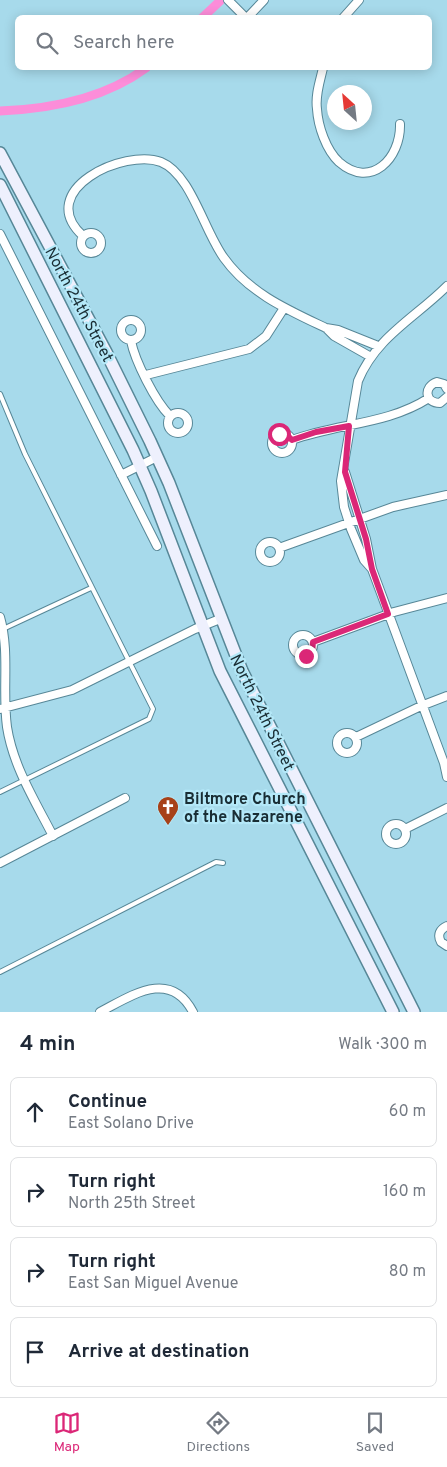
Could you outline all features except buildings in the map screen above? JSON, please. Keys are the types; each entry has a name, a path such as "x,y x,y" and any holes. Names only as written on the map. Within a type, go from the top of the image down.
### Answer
{"main road":[{"name":"North 24th Street","path":"0,153 106,352 157,457 242,671 414,1012"},
{"name":"North 24th Street","path":"0,185 140,466 220,671 393,1012"},
{"path":"290,812 308,803"}],"street":[{"path":"249,15 264,0"},
{"path":"346,15 359,0"},
{"path":"230,2 243,15"},
{"path":"323,70 317,93 318,116 328,146 340,163 357,171 368,173 382,167 392,155 400,138 400,124"},
{"path":"83,236 72,224 69,210 70,200 76,186 90,176 132,160 147,158 160,162 176,171 186,185 208,235 224,259 249,285 284,308 326,328 338,330 378,346"},
{"path":"0,234 157,546"},
{"path":"372,569 364,560 349,522 342,488 349,426 358,381 378,346 396,328 447,286"},
{"path":"146,375 249,349 266,336 284,308"},
{"path":"326,328 334,336 371,357"},
{"path":"131,340 133,351 162,408 170,416"},
{"path":"429,398 428,388 434,383 440,383 447,388"},
{"path":"429,398 437,403 443,402 447,397"},
{"path":"292,440 316,432 391,416 429,398"},
{"path":"121,475 157,457"},
{"path":"345,472 371,556 372,569 445,764 447,777"},
{"path":"279,548 408,503 447,495"},
{"path":"313,642 388,614 447,598"},
{"path":"0,616 3,708 12,749 24,781 53,836"},
{"path":"3,708 72,690 220,619"},
{"path":"356,737 447,696"},
{"path":"0,864 125,798"},
{"path":"405,829 447,808"},
{"path":"447,926 441,929 439,935 441,942 447,946"},
{"path":"100,1012 152,988 177,993 193,1012"}],"lane":[{"path":"0,394 25,454 154,710 149,719 0,792"},
{"path":"1,630 10,628 92,588"},
{"path":"0,972 216,862 222,863"}],"waterway":[{"path":"205,15 220,1"},
{"path":"0,111 58,105 95,95 113,88 143,70"}],"place":[{"name":"Biltmore Church of the Nazarene","path":"168,826"}],"route":[{"path":"279,434 285,433 292,440 316,432 349,426 345,472 371,556 372,569 388,614 313,642 312,652 306,656"}]}
